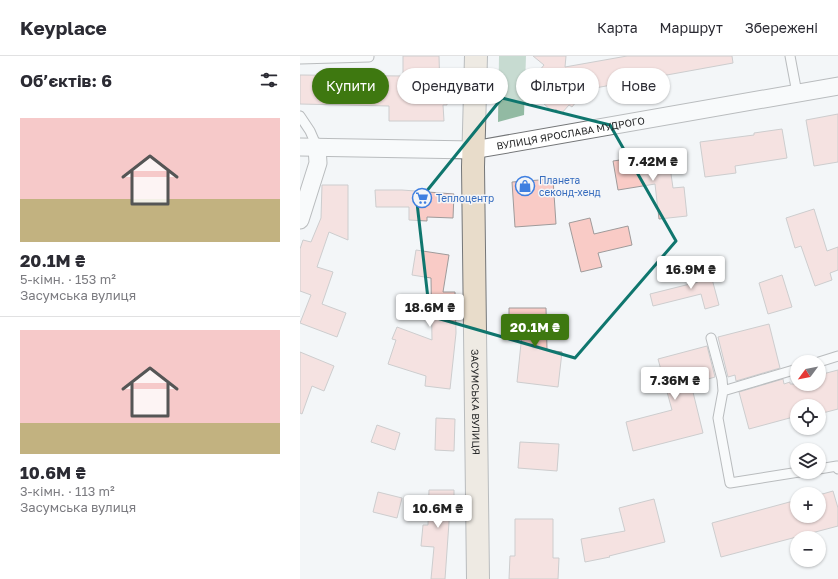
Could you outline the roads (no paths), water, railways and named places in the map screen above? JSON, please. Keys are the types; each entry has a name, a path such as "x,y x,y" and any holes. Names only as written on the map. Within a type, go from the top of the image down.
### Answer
{"street":[{"name":"ЗАСУМСЬКА ВУЛИЦЯ","path":"476,56 473,150 478,579"},
{"name":"ВУЛИЦЯ ЯРОСЛАВА МУДРОГО","path":"300,147 473,150 838,86"},
{"path":"300,220 318,164 317,147"}],"lane":[{"path":"300,59 369,56"},
{"path":"790,56 797,93"},
{"path":"300,116 310,131 317,147"},
{"path":"711,338 722,379 723,391 718,418 730,483 790,473"},
{"path":"826,360 838,356"},
{"path":"723,391 790,371"},
{"path":"826,468 837,466 838,469"}],"place":[{"name":"Планета секонд-хенд","path":"525,186"},
{"name":"Теплоцентр","path":"422,198"}]}
